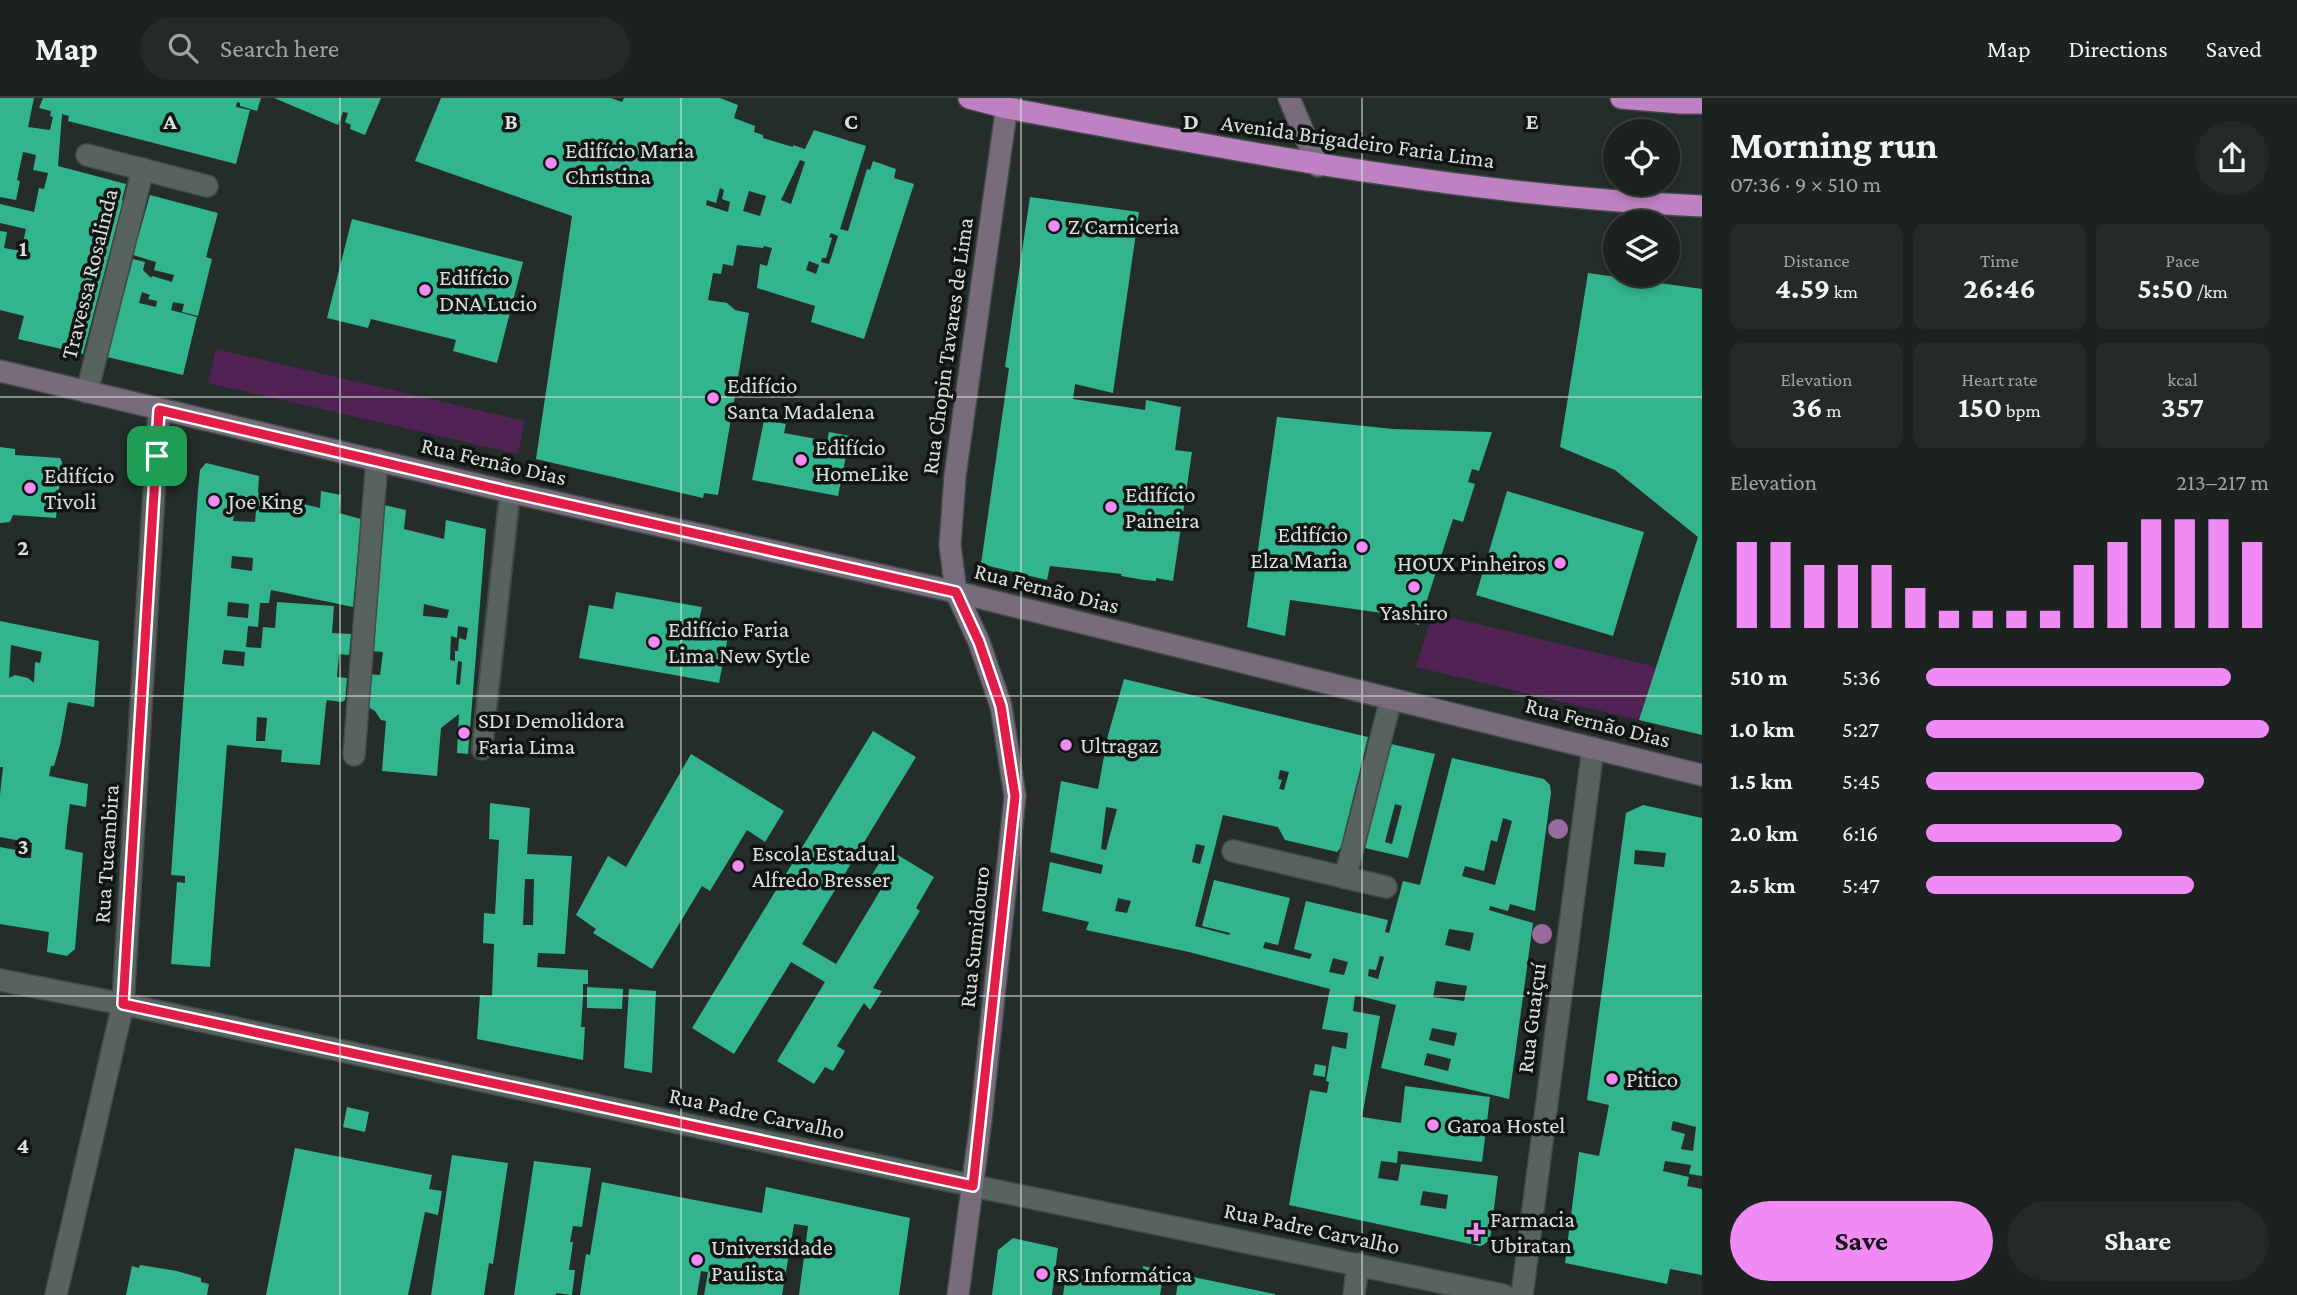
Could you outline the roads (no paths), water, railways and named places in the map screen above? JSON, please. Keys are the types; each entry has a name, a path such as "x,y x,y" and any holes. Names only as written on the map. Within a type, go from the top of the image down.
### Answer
{"highway":[{"name":"Avenida Brigadeiro Faria Lima","path":"969,98 1007,103 1318,166 1603,201 1702,206"},
{"path":"1621,98 1702,103"}],"street":[{"path":"1289,98 1318,166"},
{"name":"Rua Chopin Tavares de Lima","path":"956,592 950,545 955,476 1007,103"},
{"name":"Travessa Rosalinda","path":"87,155 207,186"},
{"name":"Travessa Rosalinda","path":"86,392 143,169"},
{"name":"Rua Fernão Dias","path":"0,371 510,492 956,592 1702,775"},
{"name":"Rua Tucambira","path":"56,1295 123,1004 159,410"},
{"path":"354,755 377,460"},
{"name":"Rua Sumidouro","path":"956,592 979,642 1001,706 1015,796 973,1186 958,1295"},
{"path":"1345,878 1391,699"},
{"name":"Rua Guaiçuí","path":"1522,1295 1593,748"},
{"path":"1233,851 1386,887"},
{"name":"Rua Padre Carvalho","path":"0,980 1503,1295"},
{"path":"1354,1295 1358,1265"}],"lane":[{"path":"482,749 510,492"}],"place":[{"name":"Edifício Maria Christina","path":"551,163"},
{"name":"Z Carniceria","path":"1054,226"},
{"name":"Edifício DNA Lucio","path":"425,290"},
{"name":"Edifício Santa Madalena","path":"713,398"},
{"name":"Edifício HomeLike","path":"801,460"},
{"name":"Edifício Tivoli","path":"30,488"},
{"name":"Joe King","path":"214,501"},
{"name":"Edifício Paineira","path":"1111,507"},
{"name":"Edifício Elza Maria","path":"1362,547"},
{"name":"HOUX Pinheiros","path":"1560,563"},
{"name":"Yashiro","path":"1414,587"},
{"name":"Edifício Faria Lima New Sytle","path":"654,642"},
{"name":"SDI Demolidora Faria Lima","path":"464,733"},
{"name":"Ultragaz","path":"1066,745"},
{"name":"Escola Estadual Alfredo Bresser","path":"738,866"},
{"name":"Pitico","path":"1612,1079"},
{"name":"Garoa Hostel","path":"1433,1125"},
{"name":"Farmacia Ubiratan","path":"1476,1232"},
{"name":"Universidade Paulista","path":"697,1260"},
{"name":"RS Informática","path":"1042,1274"}]}
